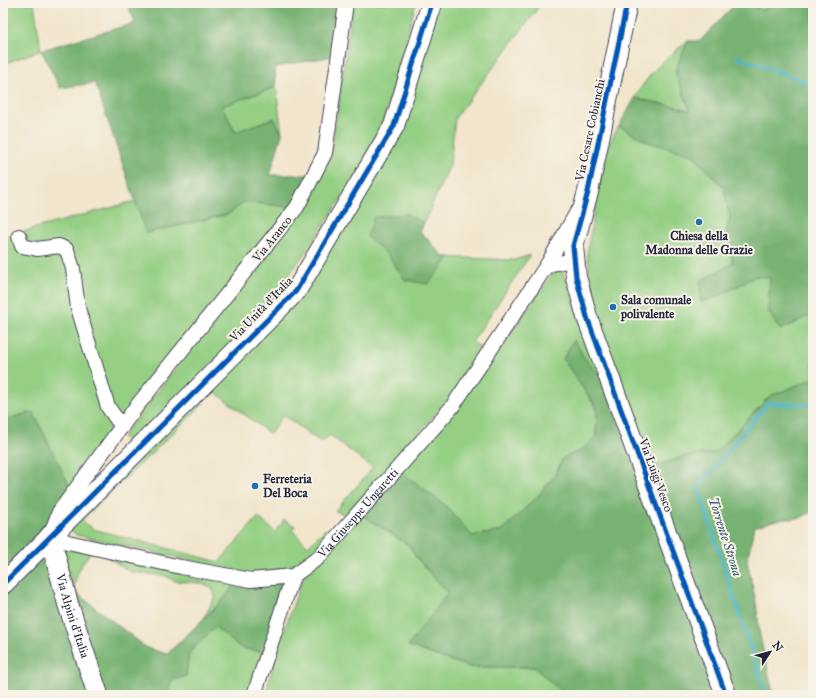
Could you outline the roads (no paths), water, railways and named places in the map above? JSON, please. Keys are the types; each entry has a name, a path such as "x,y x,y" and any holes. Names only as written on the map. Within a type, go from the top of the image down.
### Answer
{"street":[{"name":"Via Aranco","path":"50,536 59,512 118,432 297,207 325,153 346,3"},
{"name":"Via Unità d'Italia","path":"3,584 130,455 296,291 394,126 432,3"},
{"name":"Via Cesare Cobianchi","path":"574,260 573,246 588,192 627,3"},
{"name":"Via Cesare Cobianchi","path":"547,265 588,192"},
{"path":"19,236 22,246 37,249 58,246 67,250 74,269 78,308 108,407 118,432 130,455"},
{"path":"547,265 574,260"},
{"name":"Via Luigi Vesco","path":"574,260 576,277 587,317 726,695"},
{"name":"Via Giuseppe Ungaretti","path":"293,576 318,558 452,407 547,265"},
{"path":"50,536 68,542 181,567 251,580 293,576 254,695"},
{"name":"Via Alpini d'Italia","path":"50,536 68,604 98,695"}],"waterway":[{"path":"737,57 813,84"},
{"name":"Torrente Strona","path":"766,695 698,487 768,403 807,405 813,402"}],"place":[{"name":"Chiesa della Madonna delle Grazie","path":"699,222"},
{"name":"Sala comunale polivalente","path":"613,307"},
{"name":"Ferreteria Del Boca","path":"255,486"}]}
